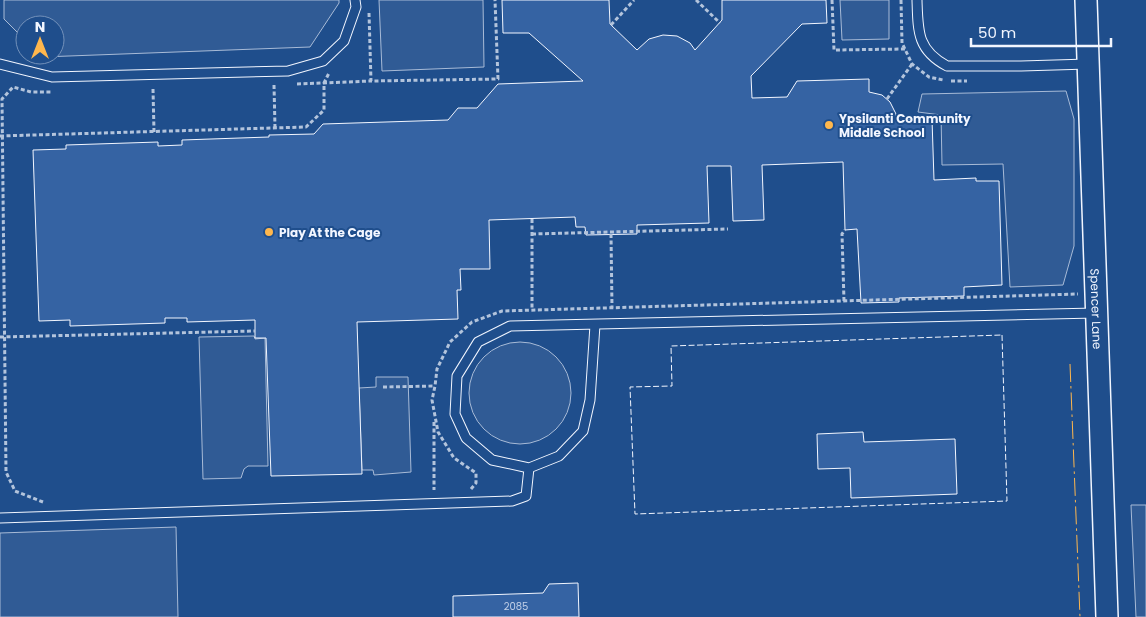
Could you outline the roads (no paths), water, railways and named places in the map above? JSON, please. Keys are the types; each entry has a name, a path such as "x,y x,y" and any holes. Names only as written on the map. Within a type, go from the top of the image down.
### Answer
{"street":[{"name":"Spencer Lane","path":"1086,0 1107,617"}],"lane":[{"path":"0,64 52,76 288,71 323,61 344,41 356,7 356,0"},
{"path":"917,0 919,37 925,49 947,66 1089,64"},
{"path":"595,325 590,400 583,431 560,456 529,468 492,460 466,438 456,414 457,376 478,342 510,326 595,325 1096,303"},
{"path":"0,518 512,500 526,496 529,468"}],"place":[{"name":"Ypsilanti Community Middle School","path":"829,125"},
{"name":"Play At the Cage","path":"269,232"}]}
